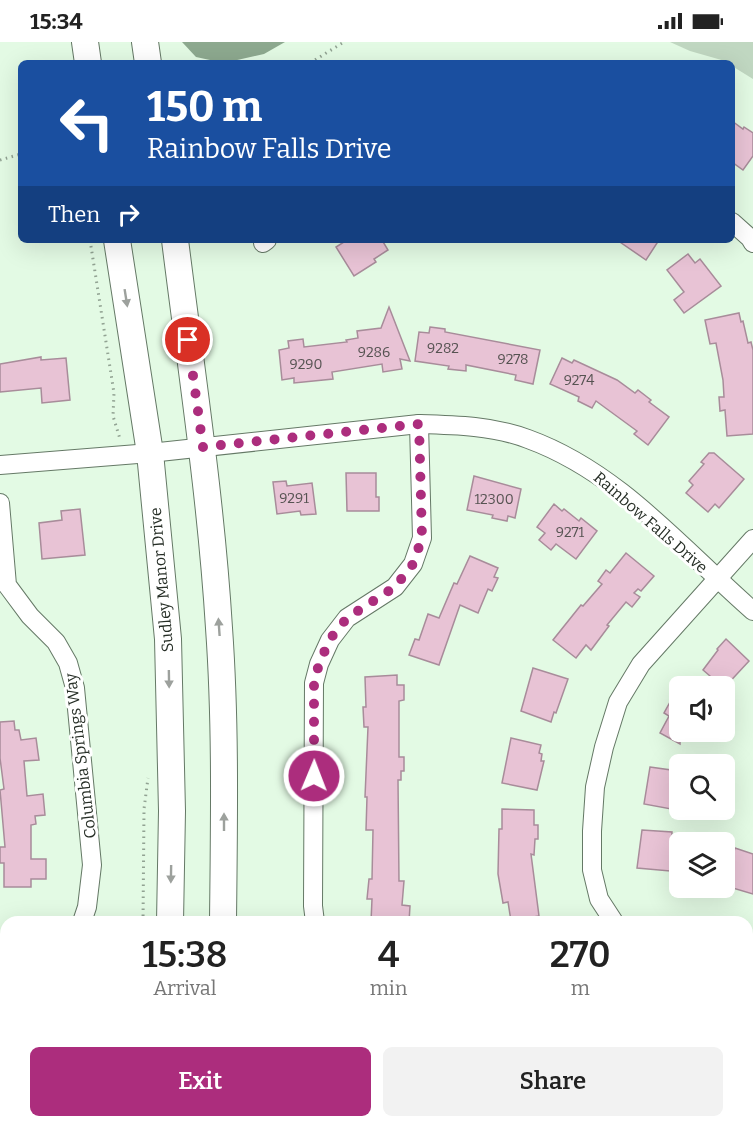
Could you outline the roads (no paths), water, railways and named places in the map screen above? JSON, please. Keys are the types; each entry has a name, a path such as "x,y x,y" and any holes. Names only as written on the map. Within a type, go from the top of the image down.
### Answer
{"main road":[{"path":"85,42 88,60"},
{"path":"145,42 148,60"},
{"name":"Sudley Manor Drive","path":"117,243 150,453 168,639 172,811 170,916"},
{"path":"175,243 203,447 219,626 225,729 223,916"}],"street":[{"path":"735,225 753,243"},
{"path":"314,916 314,683 330,639 347,618 395,587 413,564 422,538 419,424"},
{"name":"Rainbow Falls Drive","path":"0,465 150,453 419,424 454,424 491,429 526,438 564,454 601,476 753,611"},
{"name":"Columbia Springs Way","path":"0,503 7,585 30,616 56,642 68,663 75,688 92,865 84,916"},
{"path":"610,916 599,899 592,870 591,831 595,786 618,702 641,664 753,539"}]}
